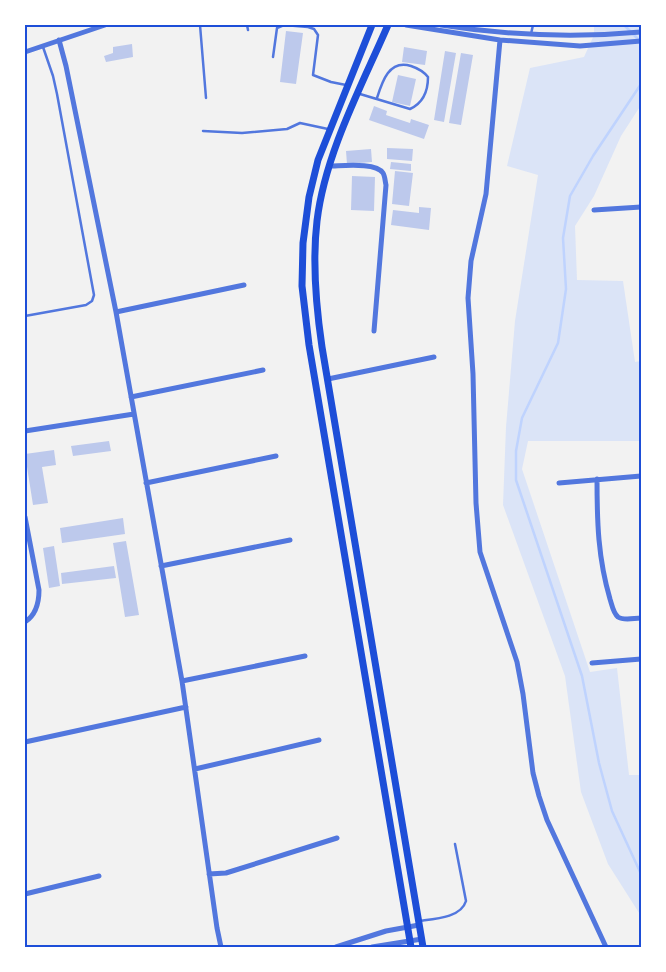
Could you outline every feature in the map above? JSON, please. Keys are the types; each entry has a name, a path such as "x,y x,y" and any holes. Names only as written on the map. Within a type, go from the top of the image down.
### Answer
{"main road":[{"path":"372,25 318,160 309,197 303,243 302,272 304,310 326,446 411,944"},
{"path":"388,25 329,166 320,203 315,248 318,321 422,943"},
{"path":"326,446 339,444"}],"street":[{"path":"25,52 105,25"},
{"path":"406,25 500,40 580,46 641,41"},
{"path":"441,25 531,34 603,36 641,32"},
{"path":"59,40 68,75 116,312 182,681 217,928 222,947"},
{"path":"500,40 486,194 470,261 468,298 474,374 478,542 484,568 517,662 533,773 539,796 547,820 606,947"},
{"path":"329,166 373,166 383,172 385,177 386,185 374,331"},
{"path":"594,210 641,207"},
{"path":"116,312 244,285"},
{"path":"328,379 434,357"},
{"path":"131,397 263,370"},
{"path":"25,431 134,414"},
{"path":"146,483 276,456"},
{"path":"559,483 641,476"},
{"path":"597,480 597,528 602,572 614,611 616,615 624,619 641,618"},
{"path":"25,517 39,590 39,601 36,610 25,622"},
{"path":"161,566 290,540"},
{"path":"182,681 304,656"},
{"path":"592,663 641,659"},
{"path":"25,742 186,707"},
{"path":"195,769 319,740"},
{"path":"209,874 226,873 337,838"},
{"path":"25,894 100,876"},
{"path":"336,947 366,936 419,923"},
{"path":"372,947 422,943"}],"lane":[{"path":"200,25 206,98"},
{"path":"247,25 248,30"},
{"path":"273,57 278,28 284,25 308,27 318,35 313,75 348,85"},
{"path":"531,34 533,25"},
{"path":"25,316 86,305 92,301 94,295 57,94 43,46"},
{"path":"358,93 410,109 418,105 422,100 428,77 423,72 410,66 395,66 385,76 377,98"},
{"path":"203,131 242,133 287,129 300,123 330,129"},
{"path":"419,923 459,912 464,907 466,901 455,844"}],"shaded area":[{"path":"594,25 641,25 641,105 621,136 594,196 575,226 577,280 623,281 635,362 641,361 641,441 528,441 522,469 590,672 617,668 629,775 641,775 641,916 608,864 581,792 565,676 503,505 506,427 515,321 538,175 507,166 530,68 584,57 594,35"}],"building":[{"path":"286,31 303,33 296,84 280,82"},
{"path":"132,44 133,57 106,62 104,56 113,53 113,47"},
{"path":"404,47 427,51 425,65 402,62"},
{"path":"445,51 456,53 444,122 434,120"},
{"path":"461,53 473,55 461,125 449,123"},
{"path":"398,75 416,79 410,106 392,102"},
{"path":"374,106 387,111 386,115 410,123 411,119 429,125 424,139 369,120"},
{"path":"387,148 413,149 412,161 387,159"},
{"path":"371,149 372,162 347,164 346,151"},
{"path":"391,162 411,164 411,171 390,169"},
{"path":"395,171 413,173 409,206 392,204"},
{"path":"352,176 375,177 374,211 351,210"},
{"path":"419,207 431,208 429,230 391,225 393,210 419,213"},
{"path":"109,441 111,451 73,456 71,446"},
{"path":"54,450 56,465 42,467 48,503 33,505 25,454"},
{"path":"123,518 125,534 62,543 60,528"},
{"path":"126,541 139,615 125,617 113,543"},
{"path":"54,546 60,586 49,588 43,548"},
{"path":"114,566 116,578 62,584 61,573"}],"waterway":[{"path":"624,25 639,40"},
{"path":"641,84 593,156 570,196 563,238 566,289 558,343 522,418 516,451 516,480 582,676 599,763 612,811 641,874"}]}
